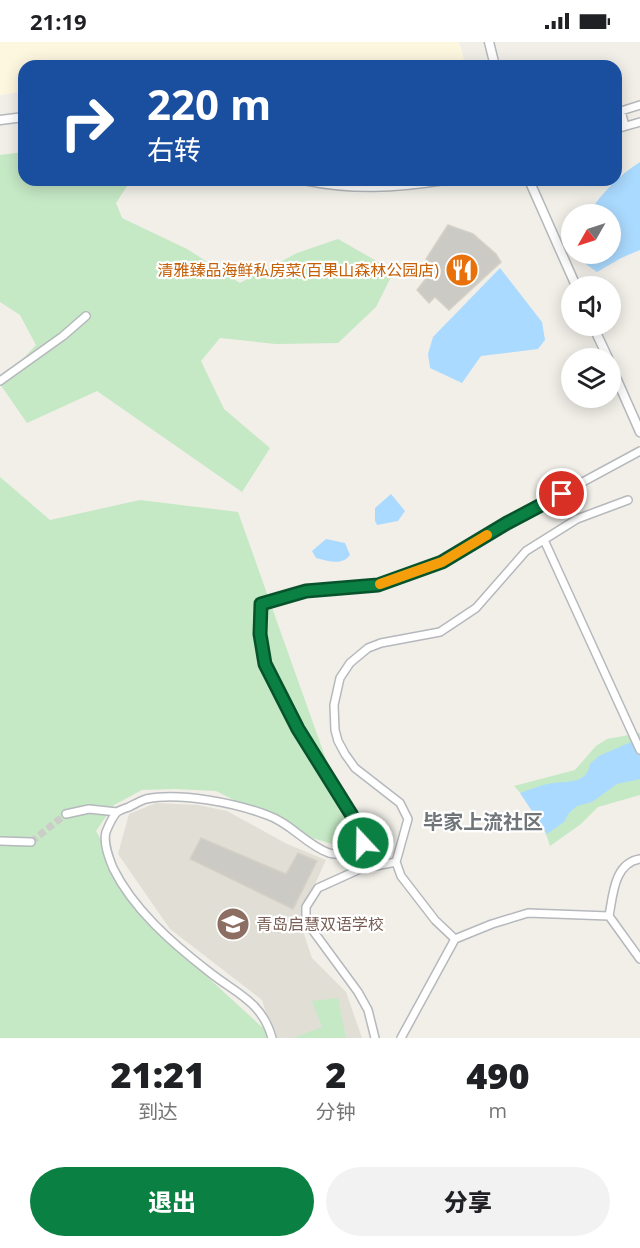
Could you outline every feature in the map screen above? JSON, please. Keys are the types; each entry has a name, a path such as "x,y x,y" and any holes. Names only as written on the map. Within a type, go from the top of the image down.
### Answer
{"street":[{"path":"489,42 494,60"},
{"path":"622,111 640,105"},
{"path":"622,115 625,126"},
{"path":"0,120 18,118"},
{"path":"622,127 640,122"},
{"path":"342,186 355,188 405,186"},
{"path":"532,186 572,276"},
{"path":"0,381 63,336 86,316"},
{"path":"621,389 640,432"},
{"path":"66,814 89,810 117,812 144,800 162,797 221,803 268,815 289,825 316,847 331,853 350,853 360,848 364,836 361,830 298,729 265,664 260,634 261,604 306,591 378,585 442,562 507,523 640,451"},
{"path":"454,939 435,920 401,876 396,862 408,819 400,803 355,768 341,747 335,730 334,705 340,678 350,663 368,648 381,643 440,632 476,608 526,552 577,519 628,500"},
{"path":"544,540 640,750"},
{"path":"117,812 105,840 111,862 123,887 153,922 200,965 248,998 267,1021 272,1038"},
{"path":"0,841 31,842"},
{"path":"640,859 629,863 615,880 609,916 640,960"},
{"path":"375,1038 368,1010 358,992 311,928 306,918 306,907 318,888 360,869 396,862"},
{"path":"401,1038 454,939 528,913 609,916"}],"shaded area":[{"path":"0,42 459,42 464,60 18,60 18,93 0,95"},
{"name":"青岛启慧双语学校","path":"156,803 198,805 227,811 287,844 326,860 299,919 312,958 346,992 362,1038 274,1038 262,1000 170,929 118,854 129,814"}],"green space":[{"path":"18,153 18,186 127,186 116,203 122,218 187,249 240,283 297,253 338,239 394,271 376,307 338,343 276,344 220,338 201,361 224,409 270,448 242,492 97,391 27,423 0,384 36,345 20,315 0,302 0,155"},
{"path":"0,477 50,520 140,500 238,512 354,838 335,845 303,835 216,791 174,789 142,790 114,805 96,831 143,918 274,1038 0,1038"},
{"path":"640,733 640,795 598,807 581,824 550,846 536,814 514,786 575,770 596,746 607,739"},
{"path":"338,998 346,1038 293,1038 322,1027 312,1001"}],"water":[{"path":"640,162 640,250 621,258 621,204 595,204 610,186 622,186 622,176"},
{"path":"586,264 611,264 597,272"},
{"path":"500,268 542,322 545,340 538,349 481,356 462,383 430,368 428,354 433,337"},
{"path":"391,494 405,511 398,521 377,525 375,508"},
{"path":"326,539 345,543 350,555 339,562 316,558 312,551"},
{"path":"640,738 640,779 617,784 592,802 577,806 564,822 547,834 520,793 544,785 580,779 588,771 590,764 599,756"}],"building":[{"name":"清雅臻品海鲜私房菜(百果山森林公园店)","path":"448,225 473,234 496,254 501,262 449,310 435,297 429,303 417,290 435,267 426,259"},
{"path":"201,838 286,874 298,853 317,861 293,909 190,859"}],"tunnel":[{"path":"31,842 66,814"}],"slow traffic":[{"path":"380,584 442,562 487,535"}],"place":[{"name":"清雅臻品海鲜私房菜(百果山森林公园店)","path":"462,270"},
{"name":"青岛启慧双语学校","path":"233,924"}],"district":[{"name":"毕家上流社区","path":"483,822"}],"route":[{"path":"363,843 364,836 361,830 288,712 265,664 260,634 261,604 306,591 378,585 442,562 507,523 562,494"}]}
